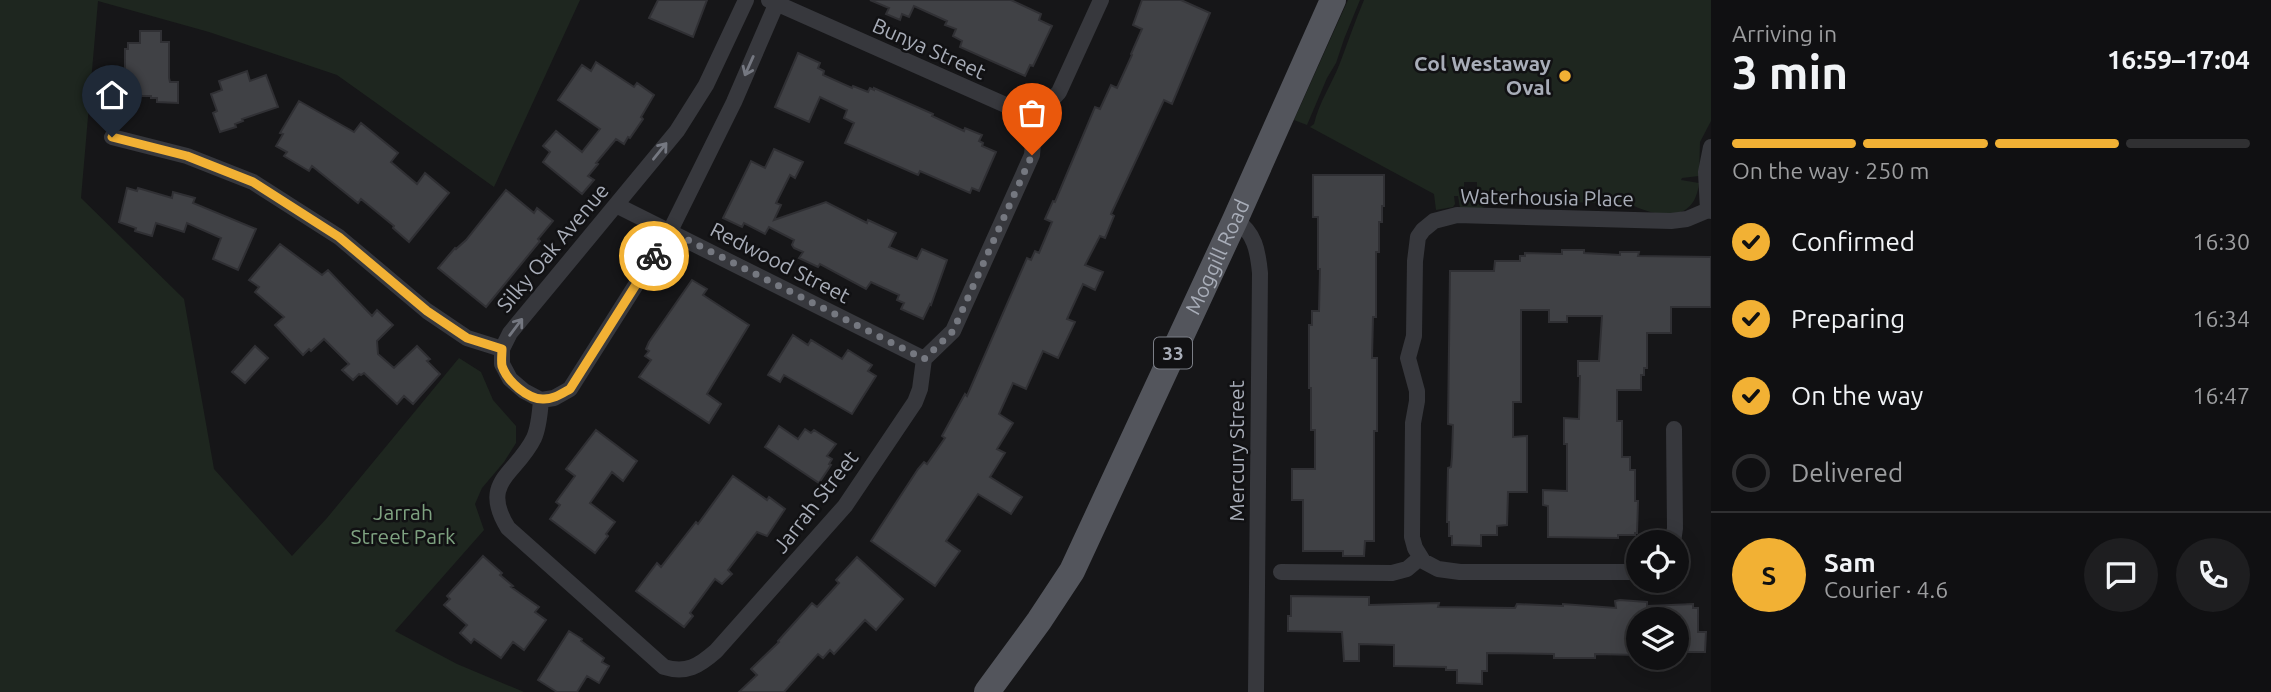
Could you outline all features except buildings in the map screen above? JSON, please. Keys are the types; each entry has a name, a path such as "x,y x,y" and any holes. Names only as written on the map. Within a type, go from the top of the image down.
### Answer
{"main road":[{"name":"Moggill Road","path":"987,692 1072,571 1235,220 1333,0"}],"street":[{"name":"Silky Oak Avenue","path":"502,349 510,333 677,131 694,105 746,0"},
{"path":"924,359 953,331 1032,155 1035,118 1059,92 1101,0"},
{"path":"112,137 187,156 253,182 339,237 437,318 467,338 502,349 502,364 510,379 524,391 541,400 554,398 570,389 670,231 734,102 774,1"},
{"name":"Bunya Street","path":"774,1 1035,118"},
{"path":"1709,211 1706,172 1711,147"},
{"name":"Redwood Street","path":"616,205 924,359"},
{"name":"Waterhousia Place","path":"1420,558 1412,537 1410,509 1417,391 1408,358 1413,336 1416,248 1423,229 1434,221 1457,215 1671,221 1687,219 1709,211"},
{"name":"Mercury Street","path":"1235,220 1242,224 1253,238 1261,273 1256,692"},
{"name":"Jarrah Street","path":"541,400 536,435 498,488 496,501 500,515 508,528 641,648 664,667 677,671 702,664 716,651 845,506 915,402 920,389 924,359"},
{"path":"1674,429 1675,530"},
{"path":"1280,572 1392,573 1407,569 1420,558 1438,569 1460,572 1626,573"}],"green space":[{"name":"Jarrah Street Park","path":"0,0 580,0 494,187 337,75 209,32 98,1 81,198 184,299 214,469 292,556 327,518 459,358 481,372 493,400 516,426 516,443 482,488 475,504 484,530 395,631 457,664 524,692 0,692"},
{"path":"1348,0 1360,0 1336,63 1307,125 1294,120"},
{"path":"1364,0 1711,0 1711,121 1700,142 1699,176 1681,180 1699,183 1691,205 1674,214 1653,213 1621,203 1495,201 1482,208 1460,208 1458,196 1454,196 1453,207 1436,210 1434,194 1310,127 1314,124 1337,71","holes":["1464,182 1477,182 1477,196 1464,196"]}],"way so far":[{"path":"654,256 670,231 924,359 953,331 1032,155"}],"place":[{"name":"Col Westaway Oval","path":"1565,76"}],"route":[{"path":"112,137 187,156 253,182 339,237 427,311 467,338 502,349 502,364 510,379 541,400 554,398 570,389 654,256"}]}
